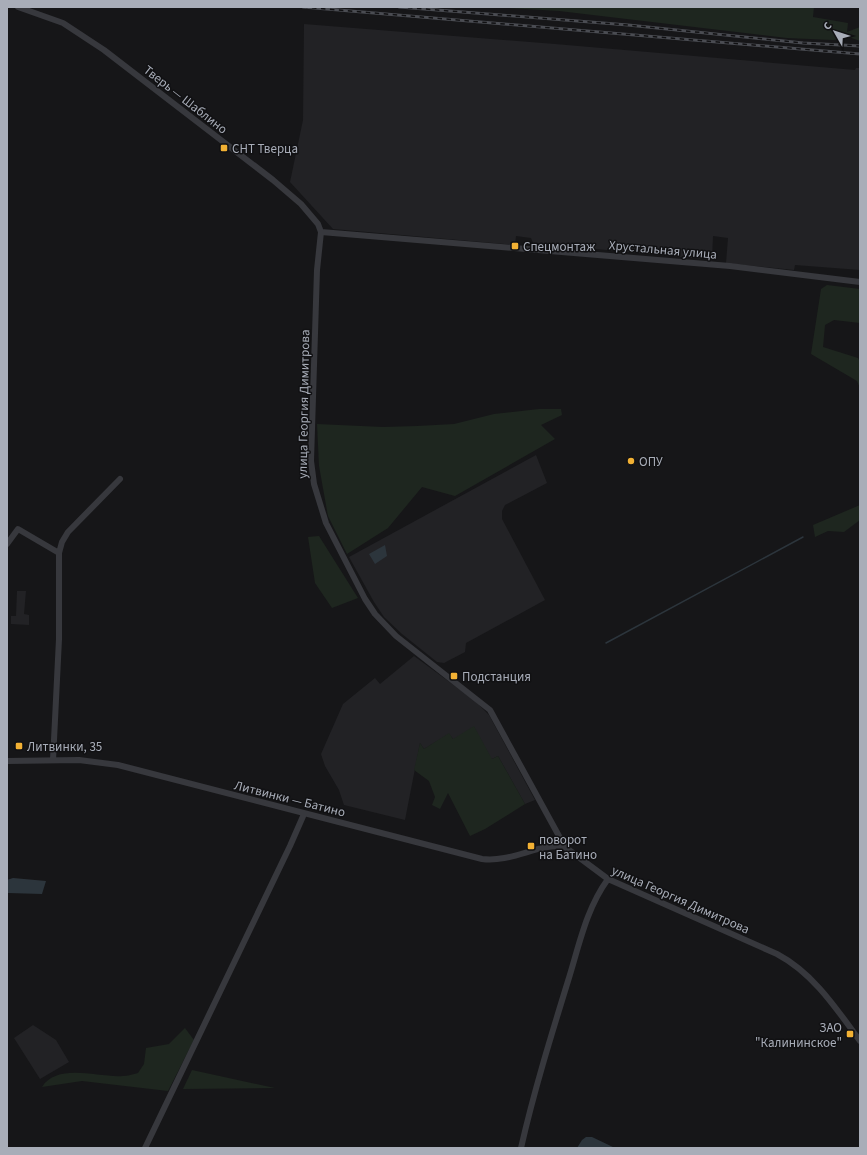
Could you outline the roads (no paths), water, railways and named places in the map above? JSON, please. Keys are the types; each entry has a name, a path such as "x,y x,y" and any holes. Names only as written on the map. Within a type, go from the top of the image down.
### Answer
{"street":[{"name":"Тверь — Шаблино","path":"18,7 63,23 104,50 297,199 314,218 319,225 321,232"},
{"name":"Хрустальная улица","path":"321,232 730,266 860,282"},
{"name":"улица Георгия Димитрова","path":"321,232 317,286 312,461 314,484 321,512 365,599 378,617 396,636 480,701 493,714 565,848 608,879 787,960 815,982 860,1041"},
{"path":"53,760 59,639 59,553 62,542 68,532 120,479"},
{"path":"7,544 18,529 59,553"},
{"name":"Литвинки — Батино","path":"7,761 86,760 118,765 304,814 368,828 482,859 504,859 547,847 565,848"},
{"path":"145,1148 287,853 304,814"},
{"path":"521,1148 534,1092 582,935 593,904 608,879"}],"waterway":[{"path":"606,643 803,537"}],"railway":[{"path":"303,7 860,54"},
{"path":"399,7 628,25 803,43 860,46"}],"place":[{"name":"СНТ Тверца","path":"224,148"},
{"name":"Спецмонтаж","path":"515,246"},
{"name":"ОПУ","path":"631,461"},
{"name":"Подстанция","path":"454,676"},
{"name":"Литвинки, 35","path":"19,746"},
{"name":"поворот на Батино","path":"531,846"},
{"name":"ЗАО \"Калининское\"","path":"850,1034"}]}
